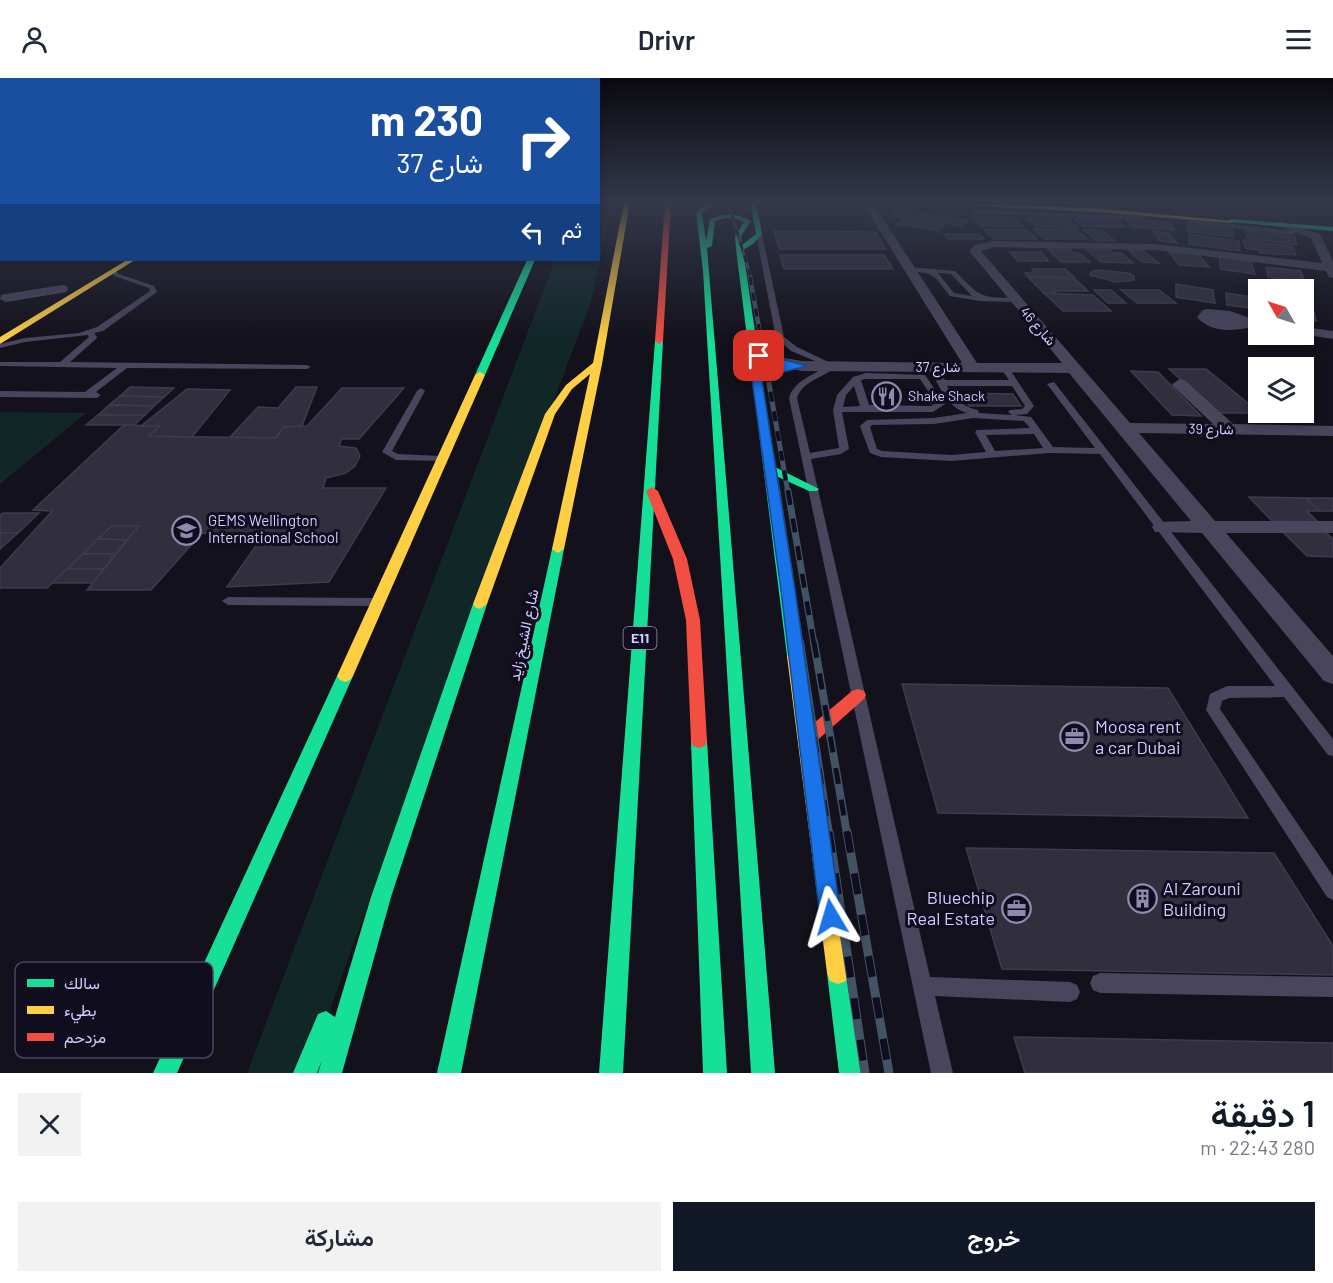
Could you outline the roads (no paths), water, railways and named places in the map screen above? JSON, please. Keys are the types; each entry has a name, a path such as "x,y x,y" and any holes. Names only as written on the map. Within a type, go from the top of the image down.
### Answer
{"main road":[{"name":"شارع الشيخ زايد","path":"449,1073 597,364 618,248"},
{"name":"E11","path":"611,1073 665,248"},
{"path":"704,248 763,1073"},
{"path":"707,271 710,248"},
{"path":"739,249 851,1073"},
{"path":"0,326 62,289 112,265 127,261"},
{"path":"213,967 531,261"},
{"path":"0,341 112,265"},
{"path":"749,322 774,313"},
{"path":"330,1073 381,897 476,615 550,414 569,387 597,364"},
{"path":"768,468 813,489"},
{"path":"650,487 680,559 693,620 715,1073"},
{"path":"807,739 858,695"},
{"path":"339,990 381,897"},
{"path":"305,1073 330,1011"},
{"path":"165,1073 172,1058"}],"street":[{"path":"896,248 972,367"},
{"name":"شارع 46","path":"979,248 976,253 979,258 1333,674"},
{"name":"شارع 46","path":"1169,248 1330,262"},
{"path":"1323,248 1330,262"},
{"path":"26,310 23,302 6,298 62,289"},
{"path":"1225,319 1248,323"},
{"path":"1314,332 1333,335"},
{"name":"شارع 37","path":"753,352 775,361 802,366"},
{"name":"شارع 37","path":"757,379 777,370 802,366 1073,368"},
{"path":"1180,384 1229,429"},
{"name":"شارع 39","path":"1125,428 1333,431"},
{"path":"1162,527 1333,527"}],"lane":[{"path":"762,248 780,338 785,344 833,366"},
{"path":"0,346 25,340 90,333 107,326 154,292 152,287 116,274 112,265"},
{"path":"909,269 956,273 974,295 983,299"},
{"path":"928,270 937,275 952,295 1016,300"},
{"path":"62,365 93,338 90,333"},
{"path":"0,364 307,367"},
{"path":"0,394 92,395 125,365"},
{"path":"833,366 800,386 794,395 805,454 942,1073"},
{"path":"933,367 955,405 963,410 1024,412 1030,406 1004,367"},
{"path":"805,454 831,453 841,451 845,446 837,410 840,394 856,379 866,376 922,377 941,404 933,409 837,410"},
{"path":"856,379 865,408"},
{"path":"943,382 1016,383"},
{"path":"1051,384 1333,750"},
{"path":"421,391 387,452 396,457 441,459"},
{"path":"1050,450 1028,420 1024,418 973,415 934,421 870,422 865,426 873,451 876,453 951,458 1050,450 1103,451"},
{"path":"991,453 980,432 1036,431"},
{"path":"231,597 381,598"},
{"path":"1287,691 1227,692 1215,698 1213,710 1333,891"},
{"path":"1100,983 1333,987"},
{"path":"923,986 1070,992"}],"railway":[{"path":"742,248 751,278"},
{"path":"750,277 767,373"},
{"path":"767,372 788,493"},
{"path":"772,455 778,493"},
{"path":"777,491 800,644"},
{"path":"788,491 814,644"},
{"path":"800,642 829,834"},
{"path":"814,642 847,834"},
{"path":"829,832 865,1073"},
{"path":"847,832 889,1073"}],"place":[{"name":"Shake Shack","path":"887,396"},
{"name":"GEMS Wellington International School","path":"187,530"},
{"name":"Moosa rent a car Dubai","path":"1074,737"},
{"name":"Al Zarouni Building","path":"1142,899"},
{"name":"Bluechip Real Estate","path":"1016,908"}]}
